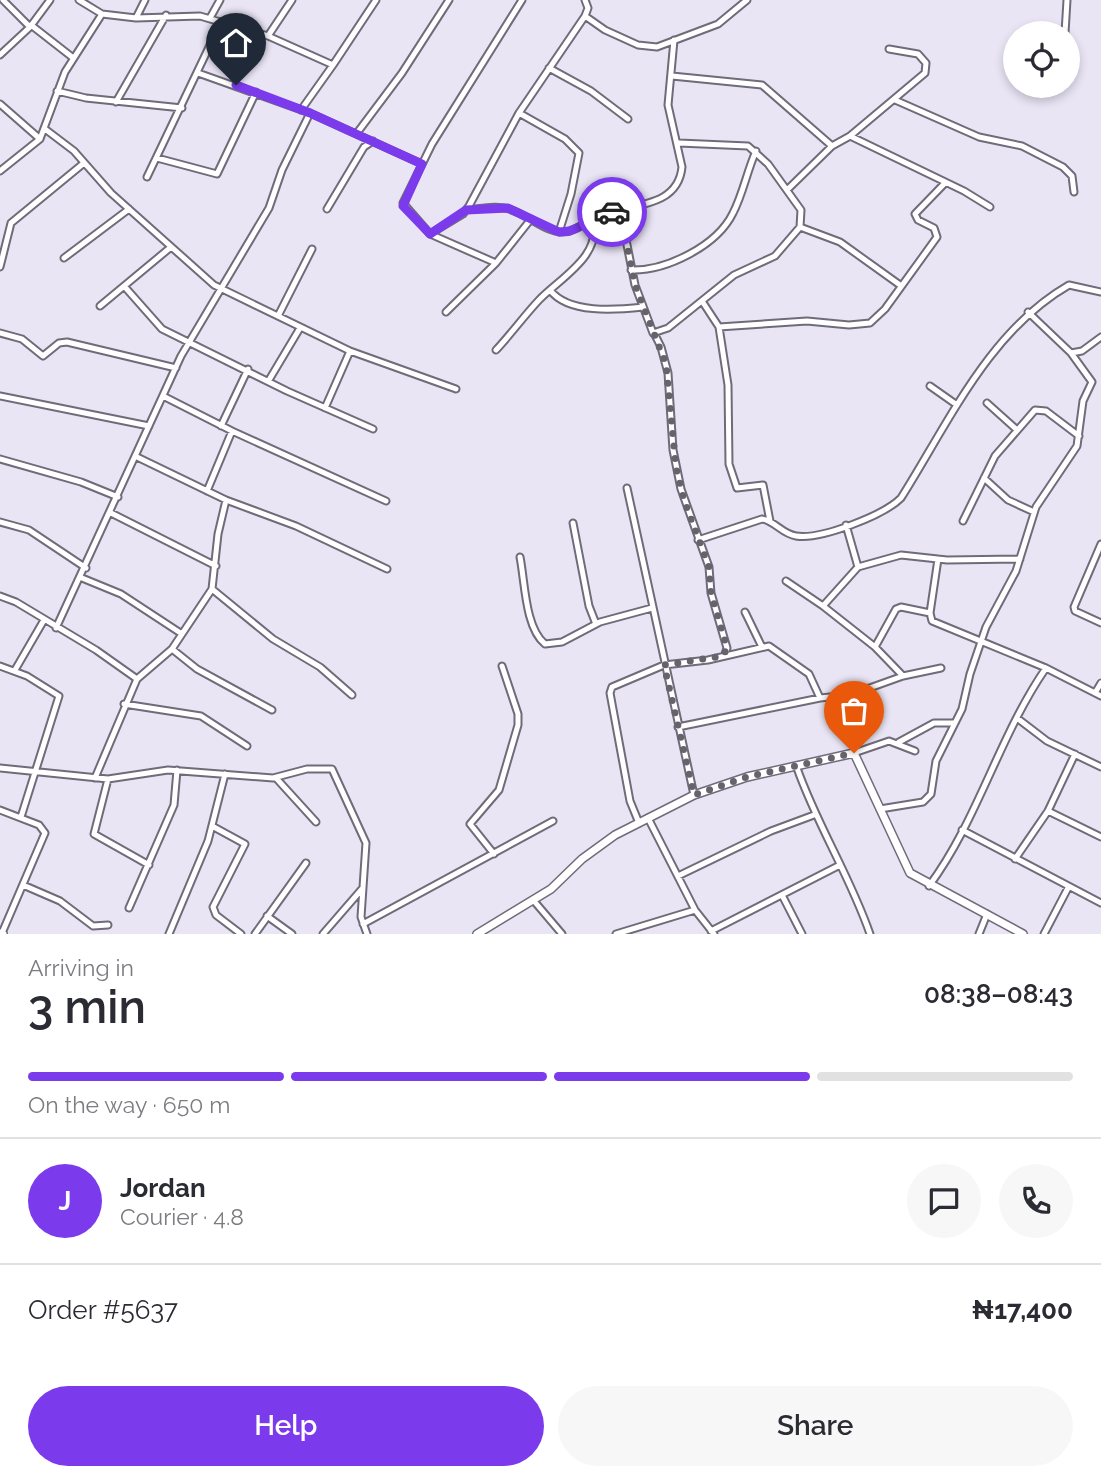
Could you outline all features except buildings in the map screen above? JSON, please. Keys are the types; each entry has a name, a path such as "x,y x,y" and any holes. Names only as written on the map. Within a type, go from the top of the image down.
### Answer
{"street":[{"path":"3,0 31,26 72,57"},
{"path":"0,55 31,26 50,0"},
{"path":"79,0 102,14 136,18 166,15 210,18 268,36 333,65"},
{"path":"136,18 145,0"},
{"path":"210,18 220,0"},
{"path":"268,36 292,0"},
{"path":"301,110 376,0"},
{"path":"357,133 402,73 449,0"},
{"path":"496,263 430,234 403,206 422,164 522,0"},
{"path":"430,234 466,210 519,113 586,16 588,8 585,0"},
{"path":"586,16 605,30 644,47 657,47 718,24 747,0"},
{"path":"1066,21 1067,0"},
{"path":"0,171 40,139 72,57 102,14"},
{"path":"116,102 166,15"},
{"path":"147,177 221,22"},
{"path":"466,210 502,207 559,232 570,231 592,219 654,202 673,190 681,177 679,143 668,104 674,40"},
{"path":"787,190 832,146 850,136 895,100 927,69 924,59 918,54 889,49"},
{"path":"549,68 591,91 628,119"},
{"path":"198,73 310,113 422,164"},
{"path":"672,76 762,86 832,146"},
{"path":"57,91 86,99 182,108"},
{"path":"157,158 217,174 256,92"},
{"path":"895,100 979,137 1022,146 1063,167 1072,176 1073,192"},
{"path":"0,104 40,139"},
{"path":"57,628 189,341 223,289 269,208 282,170 310,113"},
{"path":"519,113 565,139 579,153 571,194 559,232"},
{"path":"45,129 57,136 129,209 204,278 299,328 350,351 456,389"},
{"path":"850,136 990,207"},
{"path":"327,209 364,146 364,137"},
{"path":"364,146 373,141"},
{"path":"653,333 667,328 734,275 775,256 800,226 801,210 756,151 742,144 679,143"},
{"path":"631,270 671,262 717,234 733,214 756,151"},
{"path":"0,267 9,229 16,218 84,163"},
{"path":"719,327 807,321 864,325 885,309 937,234 934,228 916,218 915,214 945,183"},
{"path":"64,258 129,209"},
{"path":"620,210 631,270 653,333 661,347 668,373 678,479 709,567 711,593 727,648 725,654"},
{"path":"446,312 496,263 531,219"},
{"path":"496,349 587,253 595,235 592,219"},
{"path":"800,226 840,242 900,285"},
{"path":"100,306 171,247"},
{"path":"278,316 312,249"},
{"path":"698,540 757,519 770,521 797,536 846,525 882,513 901,498 957,405 1004,338 1028,312 1069,285 1101,292"},
{"path":"124,286 155,324 373,429"},
{"path":"550,290 556,298 581,306 613,309 643,307"},
{"path":"702,301 719,327 728,385 730,473 737,488 763,485 770,521"},
{"path":"880,809 923,802 929,798 936,761 962,709 981,642 995,606 1020,559 1034,512 1077,446 1083,401 1092,380 1071,353 1028,312"},
{"path":"269,380 299,328"},
{"path":"0,333 27,342 43,356 59,343 67,342 176,368"},
{"path":"1071,353 1082,351 1101,337"},
{"path":"325,408 350,351"},
{"path":"221,426 248,369"},
{"path":"930,386 957,405"},
{"path":"0,396 149,426"},
{"path":"163,396 221,426 386,501"},
{"path":"987,403 1017,430"},
{"path":"963,521 995,456 1040,409 1079,436"},
{"path":"207,491 232,431"},
{"path":"137,457 226,500 296,526 387,569"},
{"path":"0,459 80,482 118,498"},
{"path":"984,478 1008,500 1034,512"},
{"path":"627,488 694,795"},
{"path":"95,778 124,704 137,679 172,649 212,589 218,534 226,500"},
{"path":"111,513 216,566"},
{"path":"0,522 29,530 86,568"},
{"path":"573,523 589,606 596,624"},
{"path":"846,525 858,567"},
{"path":"1101,544 1074,607 1075,611 1101,623"},
{"path":"823,606 858,567 901,555 938,559 1020,559"},
{"path":"520,557 532,621 542,642 551,645 562,642 596,624 652,608"},
{"path":"938,559 930,613 932,621 1046,668 1098,694 1101,684"},
{"path":"82,578 121,594 182,634"},
{"path":"786,581 875,647 903,676"},
{"path":"212,589 274,639 320,667 352,695"},
{"path":"0,596 16,602 137,679"},
{"path":"875,647 897,609 930,613"},
{"path":"745,612 762,647"},
{"path":"15,670 44,620"},
{"path":"639,823 630,801 610,690 664,665 708,660 762,647 774,648 809,674 820,698"},
{"path":"172,649 197,669 272,710"},
{"path":"0,666 15,670 59,696 21,817"},
{"path":"494,854 470,824 499,790 518,724 518,714 502,666"},
{"path":"678,727 820,698 850,695 903,676 941,668"},
{"path":"929,886 943,867 1017,718 1046,668"},
{"path":"124,704 201,716 247,746"},
{"path":"1017,718 1038,735 1101,766"},
{"path":"899,743 934,723 954,723"},
{"path":"481,933 534,901 595,849 694,795 747,777 797,768 854,753 879,743 899,743 915,751"},
{"path":"854,753 907,869 929,886 1023,934"},
{"path":"1016,859 1048,811 1075,754"},
{"path":"0,768 107,779 177,771 276,778 307,769 328,768 335,772 366,844 363,924 367,934"},
{"path":"797,768 814,815 840,864 870,934"},
{"path":"129,908 174,805 177,771"},
{"path":"169,934 212,826 225,774"},
{"path":"276,778 316,822"},
{"path":"107,779 93,832 149,865"},
{"path":"0,810 40,825 45,833 2,933"},
{"path":"1048,811 1101,837"},
{"path":"678,876 771,831 814,815"},
{"path":"648,818 695,910 713,932 747,911 783,897 840,864"},
{"path":"363,924 553,821"},
{"path":"212,826 244,844 213,907 216,915 241,934"},
{"path":"962,830 1101,903"},
{"path":"255,934 306,863"},
{"path":"23,885 60,901 93,926 108,925"},
{"path":"323,934 363,888"},
{"path":"1044,934 1068,888"},
{"path":"783,897 803,934"},
{"path":"534,901 562,934"},
{"path":"616,934 695,910"},
{"path":"979,934 987,914"},
{"path":"267,916 292,934"}],"way so far":[{"path":"612,212 620,210 623,237 635,285 650,329 663,354 668,373 676,468 684,500 709,567 711,593 727,648 723,656 664,665 694,795 747,777 797,768 854,753"}],"route":[{"path":"236,85 310,113 422,164 403,206 430,234 466,210 508,208 559,232 570,231 600,215 612,212"}]}
